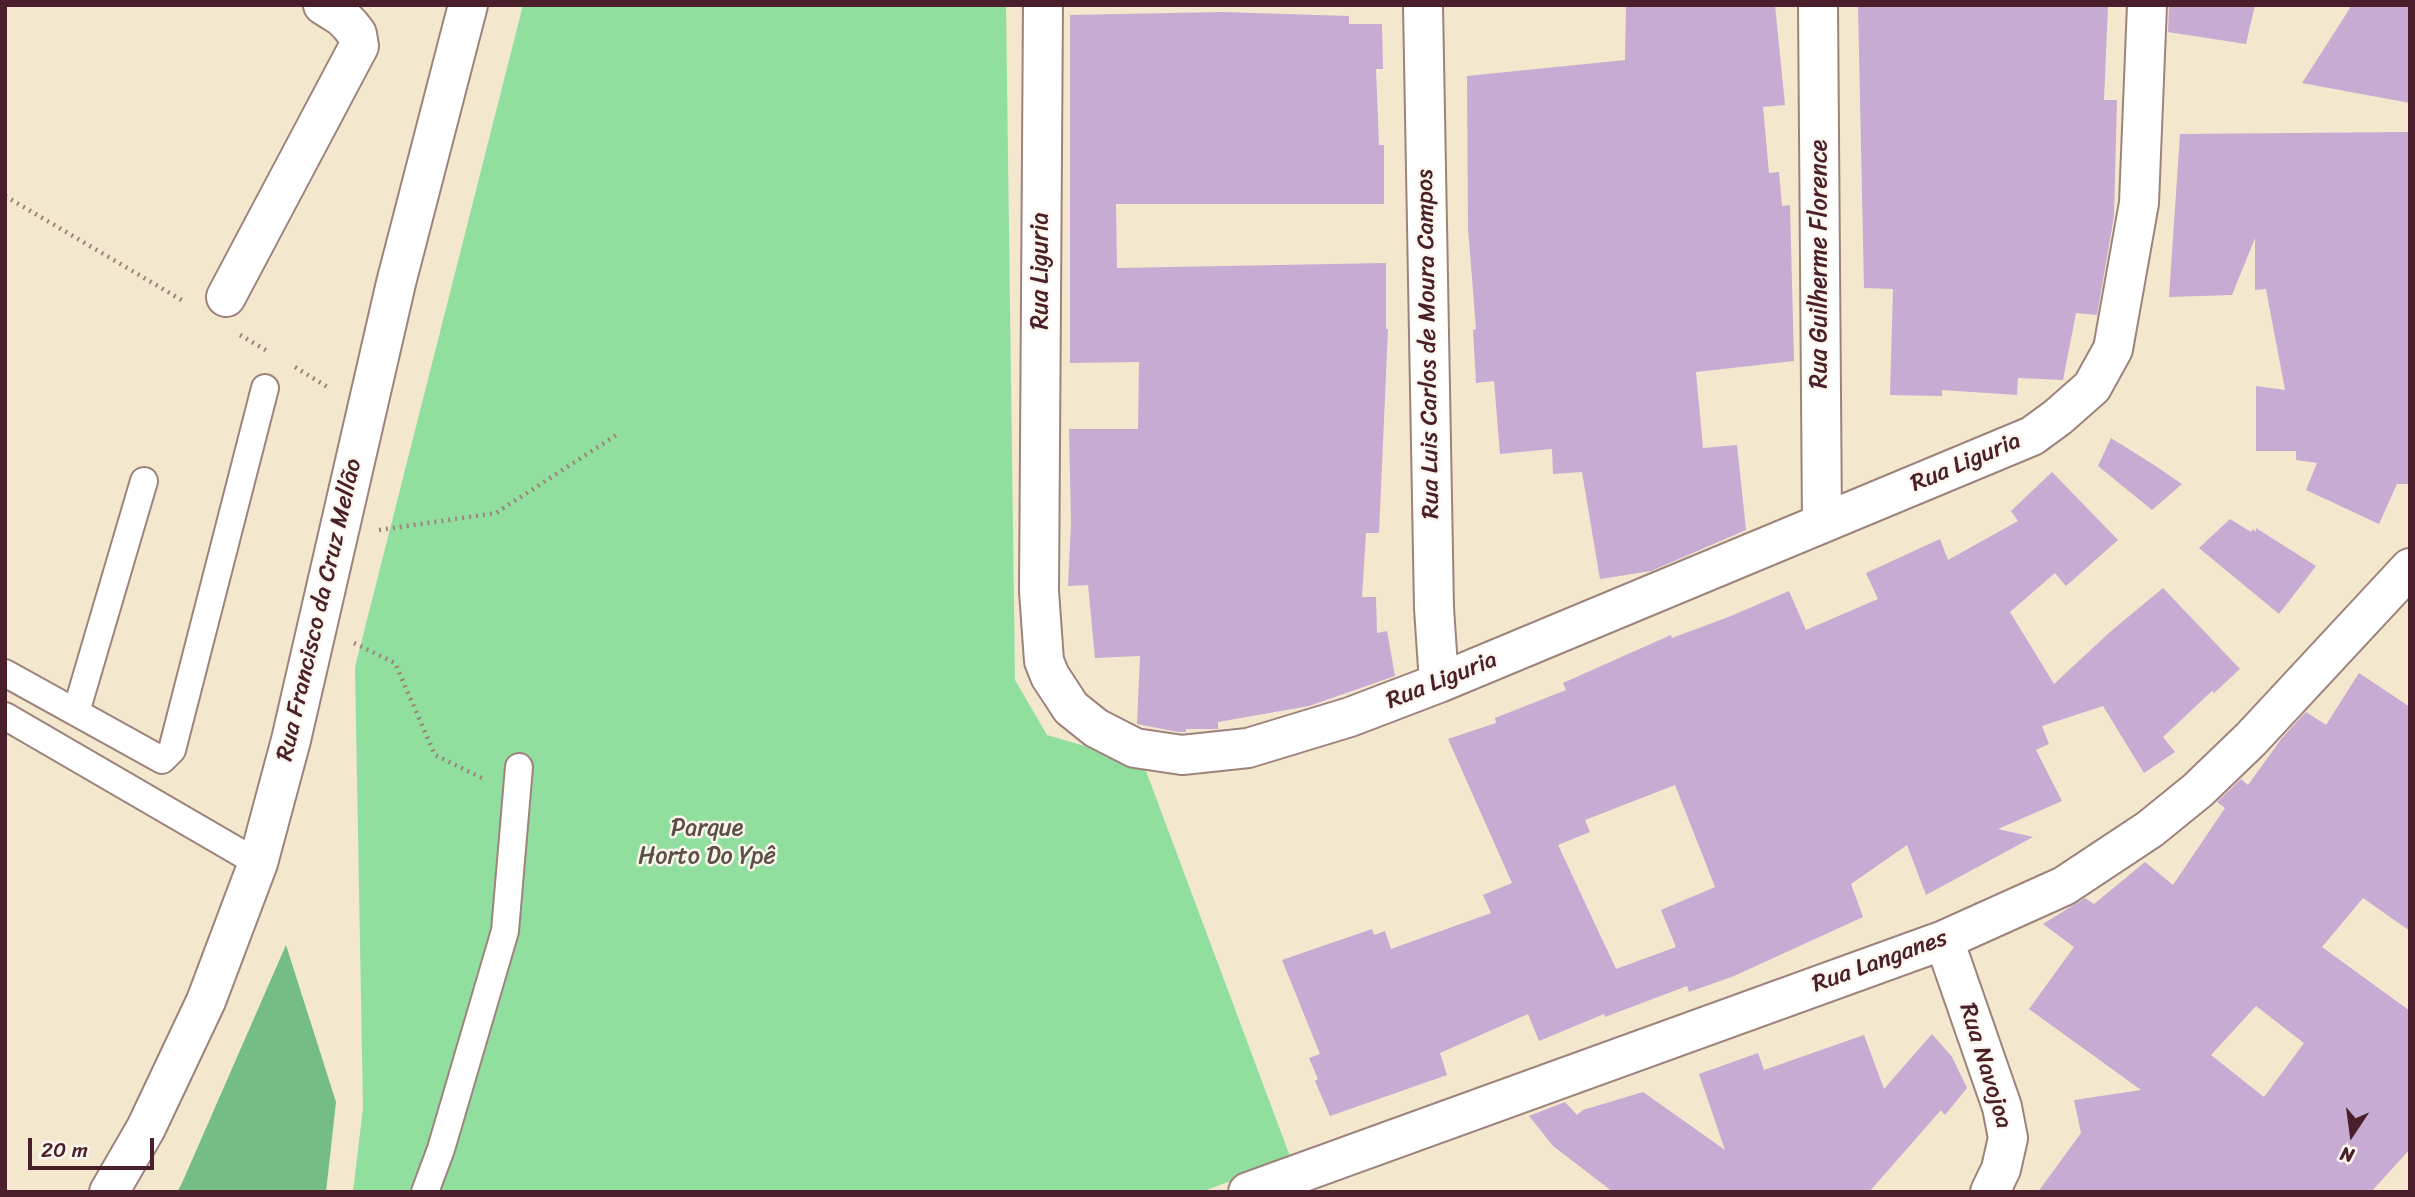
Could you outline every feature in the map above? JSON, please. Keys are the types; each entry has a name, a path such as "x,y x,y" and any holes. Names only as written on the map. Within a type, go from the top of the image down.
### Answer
{"street":[{"path":"226,297 357,51 357,34 342,17 323,5"},
{"name":"Rua Francisco da Cruz Mellão","path":"109,1192 146,1128 206,1001 258,863 291,740 393,296 468,5"},
{"name":"Rua Liguria","path":"1043,5 1039,591 1044,661 1050,676 1071,708 1096,729 1135,748 1182,755 1248,748 1350,717 1439,683 2032,436 2057,417 2092,387 2113,349 2140,203 2147,5"},
{"name":"Rua Luis Carlos de Moura Campos","path":"1423,5 1434,608 1439,683"},
{"name":"Rua Guilherme Florence","path":"1818,5 1822,523"},
{"name":"Rua Langanes","path":"1248,1192 1944,940 2064,886 2150,829 2198,790 2251,739 2410,568"},
{"name":"Rua Navojoa","path":"1944,940 2004,1117 2008,1138 2001,1169 1990,1192"}],"lane":[{"path":"5,673 162,760 172,750 265,388"},
{"path":"76,712 144,481"},
{"path":"5,716 258,863"},
{"path":"425,1192 441,1149 505,931 519,766"}],"path":[{"path":"337,536 496,513 618,434"},
{"path":"317,624 395,663 435,755 517,795"}],"green space":[{"name":"Parque Horto Do Ypê","path":"523,5 1006,5 1015,680 1047,735 1143,763 1291,1159 1201,1192 353,1192 363,1108 355,667"},
{"path":"286,945 336,1102 326,1192 177,1192 182,1183"}],"building":[{"path":"1626,5 1775,5 1785,105 1763,107 1769,173 1779,172 1782,206 1790,205 1794,361 1696,372 1703,448 1737,445 1746,530 1651,571 1600,579 1582,472 1553,474 1552,449 1500,454 1494,381 1476,383 1473,330 1476,329 1468,228 1467,76 1625,60"},
{"path":"1858,5 2108,5 2104,100 2117,100 2114,216 2097,315 2076,313 2063,380 2018,378 2017,395 1942,390 1942,396 1890,395 1893,289 1864,288"},
{"path":"2169,5 2255,5 2246,44 2168,32"},
{"path":"2352,5 2410,5 2410,103 2302,83"},
{"path":"1222,12 1349,16 1349,24 1382,24 1383,69 1376,69 1379,145 1384,145 1384,204 1116,204 1117,268 1386,263 1388,329 1379,533 1366,533 1362,597 1376,597 1377,633 1387,631 1395,676 1309,706 1218,722 1218,729 1186,729 1186,732 1178,732 1137,724 1140,656 1095,658 1088,585 1068,586 1071,523 1069,429 1138,429 1139,362 1070,363 1070,15"},
{"path":"2408,132 2410,484 2397,484 2379,524 2306,490 2317,463 2296,460 2296,451 2256,451 2256,386 2285,390 2266,289 2255,290 2255,238 2232,295 2169,297 2180,134"},
{"path":"2111,438 2182,484 2152,510 2098,466"},
{"path":"2052,472 2118,540 2066,586 2055,573 2010,612 2054,684 2163,588 2240,669 2163,737 2175,752 2144,773 2103,706 2042,726 2049,744 2036,750 2062,801 1998,829 2033,837 1926,895 1907,845 1851,884 1863,917 1734,976 1689,992 1687,986 1605,1017 1604,1014 1539,1041 1528,1014 1440,1053 1447,1075 1330,1116 1315,1081 1318,1079 1309,1058 1320,1054 1282,960 1372,929 1374,935 1385,931 1391,949 1491,913 1483,895 1512,883 1448,739 1496,723 1495,718 1566,690 1563,683 1671,635 1672,638 1789,591 1806,630 1878,599 1866,573 1940,539 1948,560 2018,521 2011,511","holes":["1675,785 1715,887 1661,910 1676,947 1616,969 1558,845 1590,832 1585,820"]},
{"path":"2230,519 2251,532 2253,529 2256,532 2256,528 2316,566 2279,614 2199,548"},
{"path":"2359,673 2410,707 2410,931 2363,898 2322,947 2410,1011 2410,1149 2371,1192 2038,1192 2081,1133 2074,1100 2141,1090 2029,1009 2074,947 2043,924 2085,898 2094,904 2145,862 2173,885 2225,808 2217,802 2241,779 2248,785 2282,738 2306,712 2326,725","holes":["2256,1006 2304,1043 2264,1097 2211,1055"]},
{"path":"1932,1034 1952,1057 1967,1088 1945,1115 1941,1110 1869,1192 1613,1192 1553,1146 1529,1116 1565,1102 1577,1115 1583,1110 1643,1092 1725,1150 1699,1074 1758,1053 1764,1070 1864,1035 1884,1089"}]}
